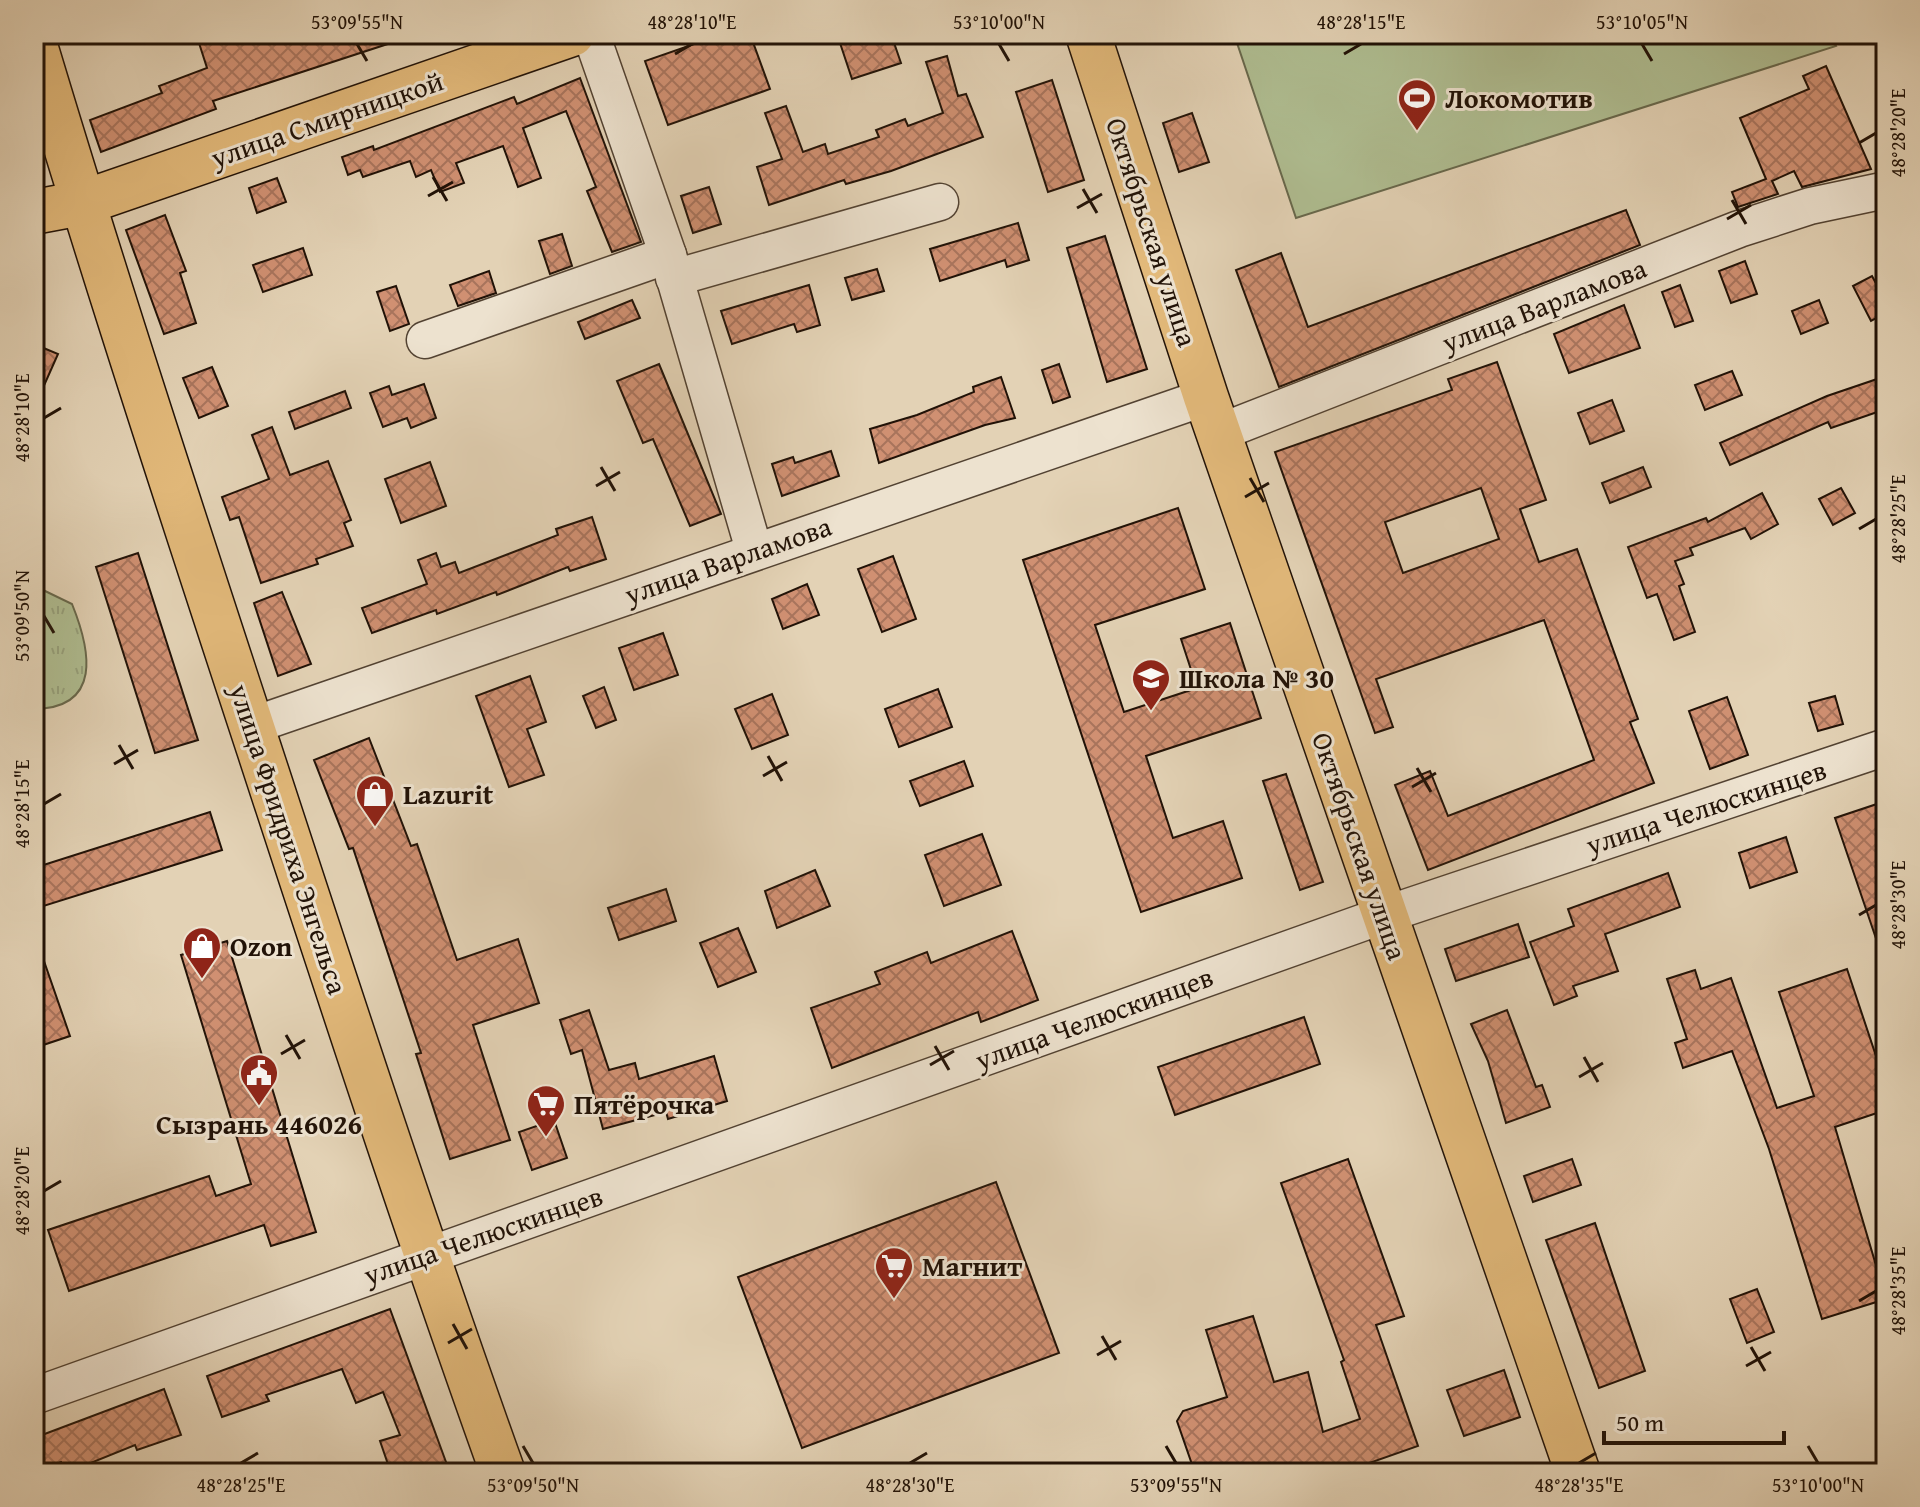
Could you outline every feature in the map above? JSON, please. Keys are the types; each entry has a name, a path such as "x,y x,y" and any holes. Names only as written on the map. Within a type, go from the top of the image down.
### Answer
{"main road":[{"name":"улица Смирницкой","path":"34,212 82,203 572,34"},
{"name":"Октябрьская улица","path":"1088,34 1212,415 1578,1473"},
{"name":"улица Фридриха Энгельса","path":"34,42 82,203 251,726 425,1255 503,1473"}],"street":[{"path":"591,34 671,266 754,550"},
{"name":"улица Варламова","path":"251,726 754,550 1212,415 1739,229 1810,206 1880,191"},
{"path":"425,340 671,266 940,202"},
{"name":"улица Челюскинцев","path":"34,1396 1384,915 1886,747"}],"green space":[{"name":"Локомотив","path":"1234,34 1829,34 1836,46 1296,218"},
{"path":"43,590 72,604 84,640 86,674 81,688 71,699 56,706 34,709 34,616"}],"building":[{"path":"226,34 269,34 272,42 298,34 405,34 406,38 213,101 216,109 101,152 90,120 162,93 159,86 207,68 199,43"},
{"path":"723,34 750,34 770,89 668,125 645,61"},
{"path":"869,34 891,34 901,63 852,79 840,43"},
{"path":"947,56 958,96 966,94 983,137 891,171 846,184 844,180 769,205 757,167 782,159 765,113 786,106 803,152 825,144 828,154 879,137 876,130 905,119 908,126 943,113 926,62"},
{"path":"1826,66 1871,169 1802,187 1794,171 1772,181 1778,194 1738,207 1732,192 1766,179 1740,118 1809,89 1803,76"},
{"path":"580,78 641,242 612,252 587,191 596,187 566,111 523,128 541,178 518,187 503,146 456,163 464,183 440,192 431,170 416,177 410,161 363,177 360,170 348,175 342,157 373,146 374,150 514,97 517,104"},
{"path":"1052,80 1084,180 1048,192 1016,92"},
{"path":"1192,113 1209,162 1179,172 1163,123"},
{"path":"277,178 286,202 257,213 249,188"},
{"path":"709,187 721,224 693,233 681,196"},
{"path":"1626,210 1640,245 1279,387 1236,270 1281,253 1308,327"},
{"path":"165,215 186,271 180,273 196,323 164,334 126,230"},
{"path":"1018,223 1029,260 1007,267 1005,260 940,281 930,249"},
{"path":"562,234 572,266 550,274 539,241"},
{"path":"1105,236 1147,369 1107,382 1067,248"},
{"path":"303,248 312,275 263,292 253,265"},
{"path":"1745,261 1757,294 1731,303 1719,271"},
{"path":"877,269 884,291 852,300 845,278"},
{"path":"489,271 496,293 458,306 450,285"},
{"path":"1872,276 1886,302 1886,313 1871,321 1853,286"},
{"path":"809,285 820,325 797,332 794,324 732,344 721,311"},
{"path":"1680,285 1693,321 1675,327 1662,292"},
{"path":"396,286 409,324 390,331 377,292"},
{"path":"632,300 640,318 585,339 578,322"},
{"path":"1819,300 1828,323 1801,334 1792,311"},
{"path":"1624,305 1640,348 1569,373 1554,334"},
{"path":"34,344 58,354 34,408"},
{"path":"1497,362 1546,500 1520,509 1539,562 1577,549 1638,719 1630,722 1654,783 1428,870 1395,785 1430,771 1448,816 1594,760 1544,620 1376,679 1393,727 1375,733 1275,452 1452,390 1448,379","holes":["1481,488 1499,539 1403,573 1385,522"]},
{"path":"659,364 721,514 690,526 653,439 643,443 617,381"},
{"path":"1059,364 1070,397 1053,403 1042,370"},
{"path":"212,367 228,406 199,418 183,378"},
{"path":"1732,371 1742,395 1705,410 1695,385"},
{"path":"1886,376 1886,409 1831,428 1828,422 1730,465 1720,443 1827,396"},
{"path":"1001,377 1015,418 985,425 879,463 870,429 917,415 974,392 973,387"},
{"path":"424,384 436,418 411,428 407,418 383,427 370,393 389,386 392,395"},
{"path":"345,391 351,408 295,429 289,412"},
{"path":"1612,400 1624,431 1590,444 1578,413"},
{"path":"272,427 290,475 328,461 351,520 344,523 353,546 316,559 318,564 261,583 239,517 230,520 222,497 269,479 252,435"},
{"path":"831,451 839,476 782,496 772,464 793,457 795,463"},
{"path":"430,462 446,506 401,523 385,479"},
{"path":"1643,467 1651,487 1610,503 1602,483"},
{"path":"1841,488 1855,513 1833,525 1819,499"},
{"path":"1762,493 1778,524 1751,539 1745,528 1690,548 1693,555 1675,561 1684,584 1679,586 1695,632 1674,640 1657,594 1647,598 1628,547 1706,518 1708,522"},
{"path":"1178,508 1205,589 1095,625 1124,712 1197,688 1181,639 1230,623 1261,718 1146,756 1173,838 1223,821 1242,878 1141,912 1023,560"},
{"path":"592,517 606,559 570,571 568,567 497,595 496,592 437,614 436,610 372,633 362,608 427,584 418,560 436,553 441,567 455,562 459,573 558,535 556,529"},
{"path":"138,553 198,740 155,753 96,567"},
{"path":"893,556 916,619 882,632 858,569"},
{"path":"807,584 819,615 783,629 772,599"},
{"path":"282,592 311,664 278,676 254,603"},
{"path":"663,633 678,675 634,690 619,648"},
{"path":"530,676 546,722 527,729 544,775 509,787 476,696"},
{"path":"604,687 616,720 596,728 583,696"},
{"path":"938,689 952,727 899,747 885,709"},
{"path":"772,694 788,735 752,749 735,709"},
{"path":"1835,696 1843,724 1818,731 1809,703"},
{"path":"1727,697 1748,755 1710,769 1689,711"},
{"path":"369,738 411,846 417,844 457,960 518,939 539,1003 473,1025 510,1140 450,1159 416,1054 421,1053 353,848 349,849 314,760"},
{"path":"964,761 973,786 920,806 910,781"},
{"path":"1286,774 1323,882 1300,890 1263,781"},
{"path":"1886,801 1886,958 1883,959 1835,818"},
{"path":"210,812 222,850 34,909 34,868"},
{"path":"982,834 1001,885 944,906 925,855"},
{"path":"1786,837 1797,872 1750,888 1739,853"},
{"path":"815,870 830,906 777,928 765,891"},
{"path":"1668,873 1680,907 1605,934 1618,971 1573,986 1577,996 1554,1005 1530,942 1574,926 1568,909"},
{"path":"666,889 676,921 619,940 608,908"},
{"path":"1518,924 1529,957 1456,981 1445,949"},
{"path":"738,928 756,972 718,987 700,943"},
{"path":"1012,931 1038,1000 981,1022 978,1012 832,1068 811,1008 880,984 875,972 927,952 931,963"},
{"path":"34,941 37,941 70,1036 34,1048"},
{"path":"227,941 316,1232 271,1246 264,1225 69,1291 48,1230 209,1176 216,1196 251,1184 181,955"},
{"path":"1847,969 1886,1086 1886,1110 1835,1127 1886,1299 1822,1319 1769,1149 1732,1051 1683,1068 1675,1043 1687,1039 1667,979 1695,970 1701,989 1731,978 1777,1108 1814,1096 1779,992"},
{"path":"589,1010 609,1070 635,1063 639,1079 714,1056 727,1101 668,1119 666,1112 603,1129 582,1050 571,1054 560,1020"},
{"path":"1507,1010 1536,1087 1542,1085 1550,1107 1506,1123 1488,1061 1471,1024"},
{"path":"1304,1017 1320,1064 1175,1115 1158,1067"},
{"path":"554,1120 567,1158 532,1170 519,1132"},
{"path":"1348,1159 1404,1316 1376,1325 1418,1446 1341,1473 1195,1473 1177,1421 1183,1411 1227,1397 1206,1330 1253,1316 1274,1382 1308,1372 1323,1432 1360,1419 1341,1362 1344,1360 1281,1183"},
{"path":"1572,1159 1581,1185 1533,1202 1524,1176"},
{"name":"Магнит","path":"996,1182 1059,1353 802,1448 738,1277"},
{"path":"1595,1223 1645,1371 1599,1388 1546,1240"},
{"path":"1757,1289 1774,1332 1747,1343 1730,1299"},
{"path":"390,1309 450,1473 391,1473 380,1441 400,1435 383,1392 356,1403 342,1369 266,1395 269,1401 222,1417 207,1376"},
{"path":"1504,1370 1520,1417 1464,1436 1447,1390"},
{"path":"164,1389 181,1435 137,1450 135,1445 66,1473 61,1462 34,1473 34,1438"}],"place":[{"name":"Локомотив","path":"1417,132"},
{"name":"Школа № 30","path":"1151,712"},
{"name":"Lazurit","path":"375,828"},
{"name":"Ozon","path":"202,980"},
{"name":"Сызрань 446026","path":"259,1107"},
{"name":"Пятёрочка","path":"546,1138"},
{"name":"Магнит","path":"894,1300"}]}
